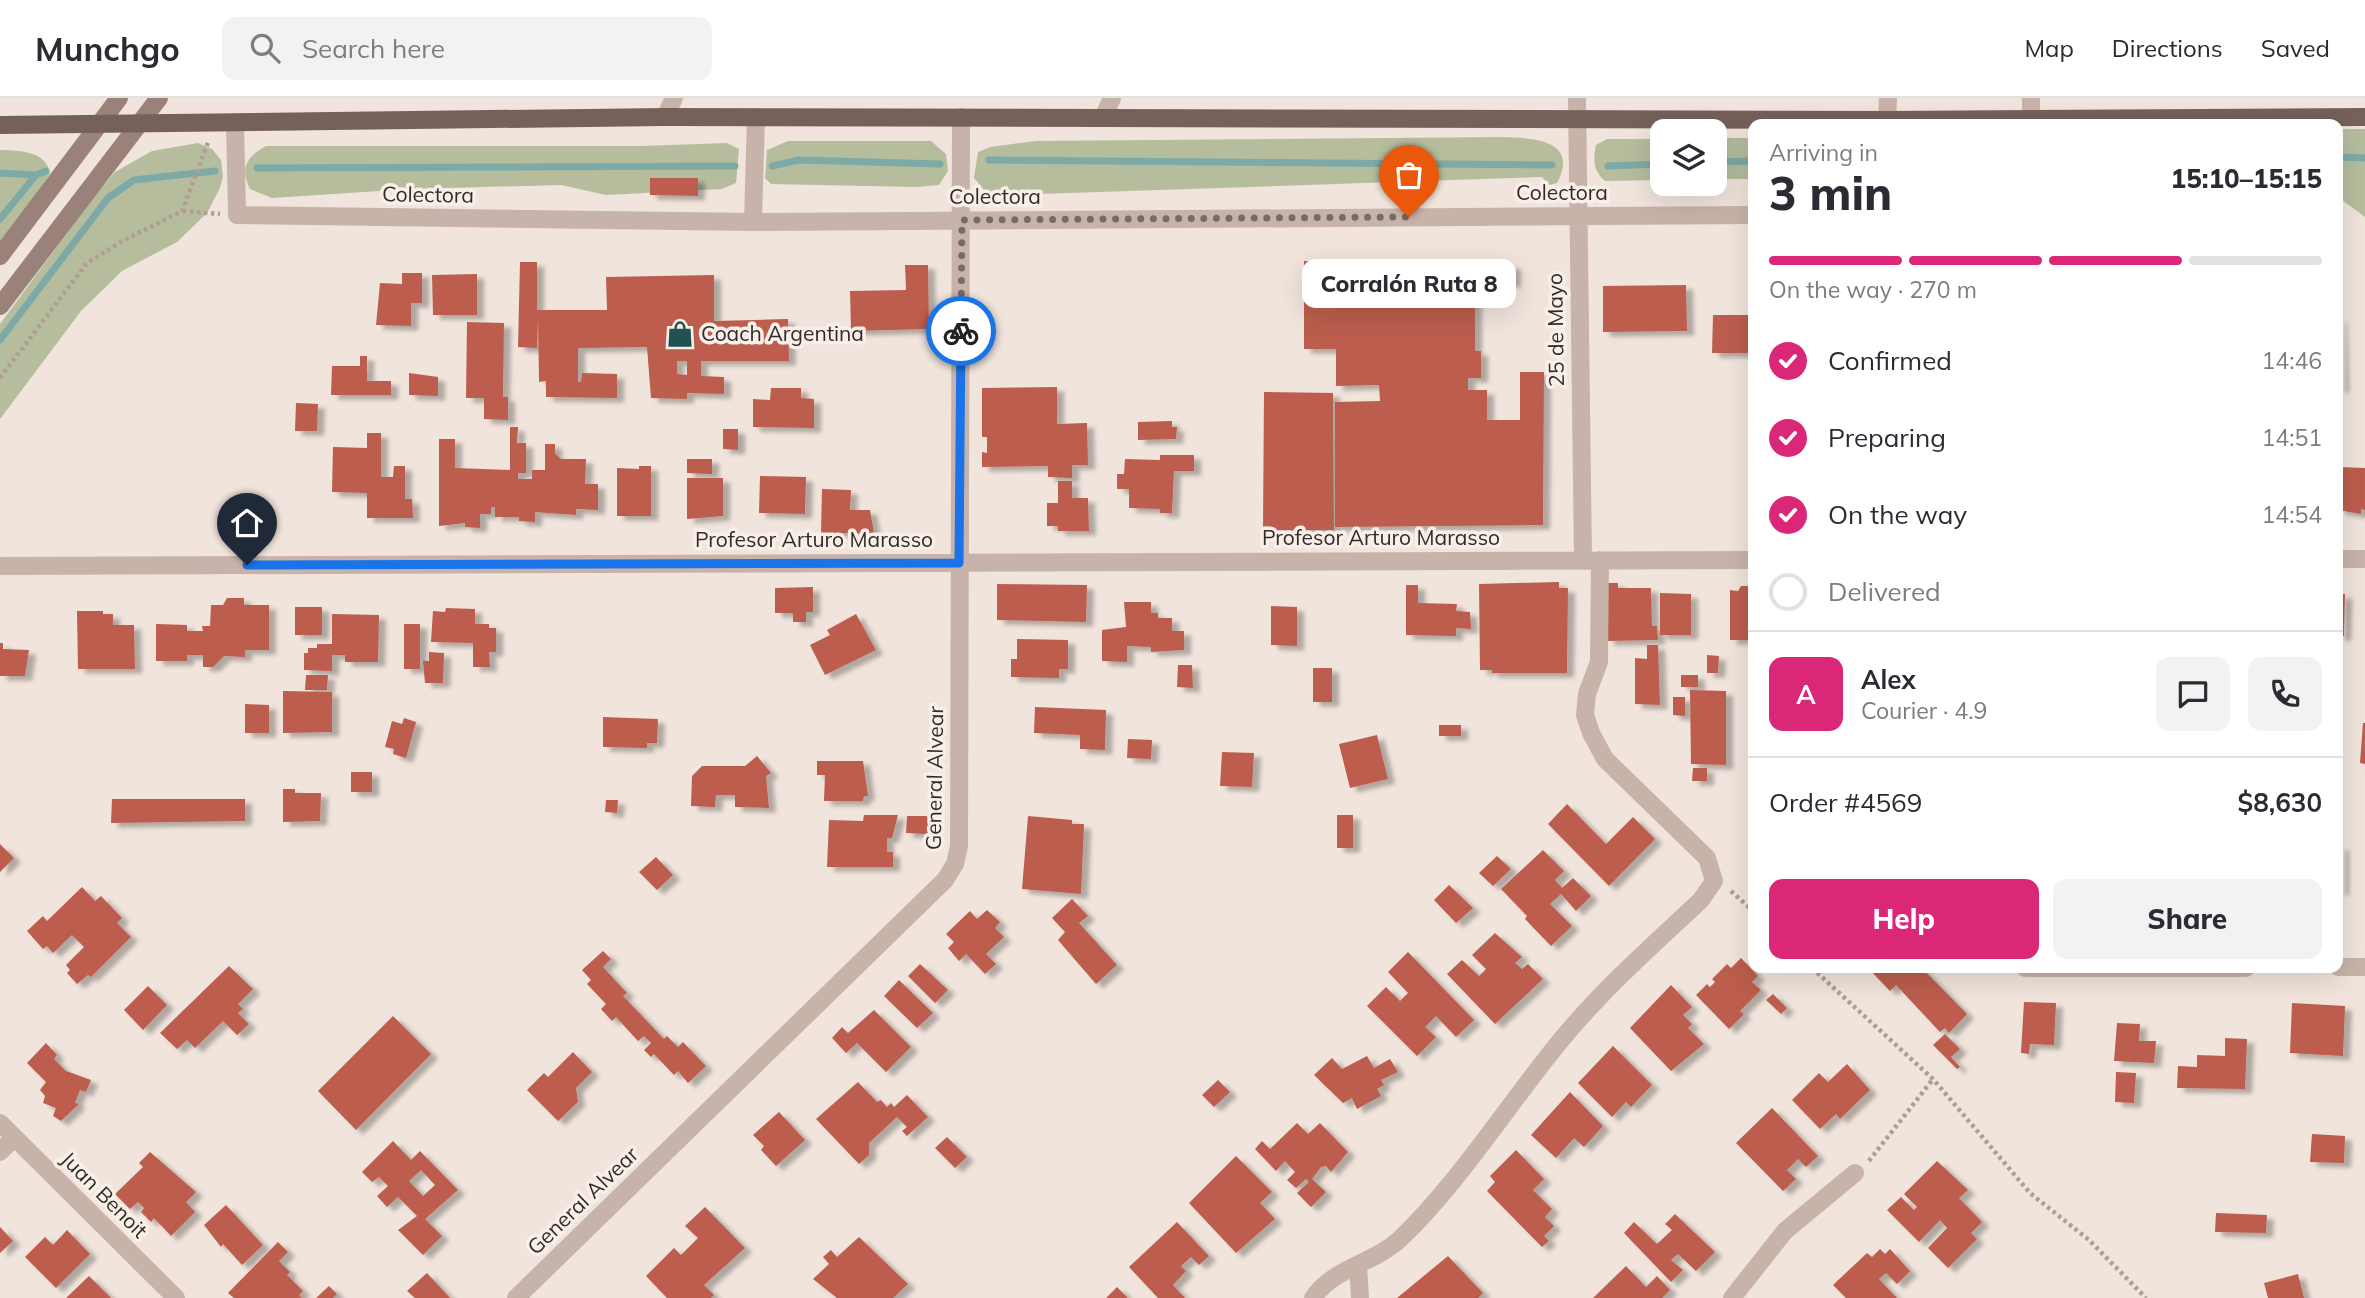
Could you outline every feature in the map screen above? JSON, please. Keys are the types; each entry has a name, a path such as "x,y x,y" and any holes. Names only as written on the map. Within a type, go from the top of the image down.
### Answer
{"main road":[{"path":"0,256 119,98"},
{"path":"0,306 159,98"},
{"path":"0,125 665,117 1748,119"},
{"path":"2031,119 2365,117"}],"street":[{"path":"665,117 674,98"},
{"path":"1104,116 1112,98"},
{"name":"25 de Mayo","path":"1577,98 1577,216 1591,560 1601,596 1599,662 1587,694 1585,715 1605,759 1707,858 1714,881"},
{"path":"1887,119 1888,98"},
{"path":"2031,98 2031,119"},
{"path":"753,222 756,117"},
{"name":"General Alvear","path":"516,1298 945,880 955,864 959,846 961,117"},
{"path":"235,123 237,215"},
{"name":"Colectora","path":"237,215 753,222 1748,215"},
{"path":"2343,559 2365,559"},
{"name":"Profesor Arturo Marasso","path":"0,566 1748,561"},
{"path":"1313,1298 1323,1284 1380,1254 1399,1239 1428,1208 1581,1017 1701,900 1714,881"},
{"path":"2343,967 2365,967"},
{"name":"Juan Benoit","path":"0,1123 176,1298"},
{"path":"0,1152 14,1138"},
{"path":"1732,1298 1785,1231 1855,1173"},
{"path":"1358,1265 1360,1298"}],"path":[{"path":"182,211 209,139"},
{"path":"0,378 87,263 182,211 237,215"},
{"path":"1714,881 1725,885 1748,906"},
{"path":"1817,973 1933,1079 2029,1193 2089,1240 2146,1298"},
{"path":"1855,1173 1871,1159 1933,1079"}],"green space":[{"path":"2343,129 2365,129 2365,217 2343,201"},
{"path":"1502,137 1539,140 1558,149 1562,157 1562,168 1557,183 1549,185 1542,177 1010,195 985,191 974,178 978,152 990,147 1036,141"},
{"path":"1727,138 1748,138 1748,179 1727,179"},
{"path":"1607,139 1650,139 1650,180 1605,181 1596,169 1596,145"},
{"path":"788,141 931,141 946,154 948,171 939,185 916,187 771,184 765,178 767,150"},
{"path":"198,143 212,149 221,160 223,177 207,213 177,242 122,271 81,311 0,419 0,324 115,172 152,151"},
{"path":"727,143 739,149 736,183 722,189 606,195 561,185 410,189 272,198 250,189 245,175 250,159 266,146 641,146"},
{"path":"0,150 38,156 48,166 50,174 0,244"}],"building":[{"path":"650,178 698,178 698,196 650,195"},
{"path":"1304,261 1441,263 1441,282 1475,283 1475,351 1481,351 1481,378 1468,378 1468,390 1487,390 1487,420 1520,420 1520,372 1544,372 1543,525 1335,527 1335,402 1380,401 1379,385 1336,386 1336,349 1304,349"},
{"path":"520,262 537,262 537,310 607,310 606,277 714,275 714,321 788,319 789,361 701,361 701,376 724,377 724,394 687,393 687,399 651,398 647,347 578,348 578,382 581,382 582,373 617,374 617,398 546,397 546,381 539,382 538,318 537,348 518,347","holes":["677,361 687,361 687,375 677,374"]},
{"path":"1480,263 1514,265 1514,283 1479,281"},
{"path":"905,265 928,265 929,329 851,331 850,291 906,290"},
{"path":"402,273 422,273 422,303 411,303 411,326 376,325 380,283 402,284"},
{"path":"477,274 477,315 433,315 432,275"},
{"path":"1686,285 1687,331 1603,332 1603,286"},
{"path":"1713,315 1748,315 1748,353 1712,353"},
{"path":"467,322 504,323 503,397 508,397 508,420 484,419 484,398 466,398"},
{"path":"360,356 367,356 367,381 391,381 391,395 331,395 332,366 360,366"},
{"path":"409,373 438,377 438,396 409,395"},
{"path":"1057,387 1057,424 1087,423 1088,465 1072,465 1072,478 1048,477 1048,466 982,467 982,452 987,453 987,437 982,437 982,388"},
{"path":"771,388 801,388 801,398 814,399 814,428 753,427 753,399 770,400"},
{"path":"1264,392 1333,393 1334,530 1263,530"},
{"path":"296,403 318,404 317,431 295,431"},
{"path":"1172,421 1172,427 1177,427 1176,439 1138,440 1138,422"},
{"path":"510,427 518,427 517,443 526,443 526,473 518,473 518,479 532,479 532,470 545,470 545,444 555,444 555,453 561,459 586,459 585,484 598,484 598,510 576,509 576,515 535,512 535,522 519,521 519,517 495,517 495,507 491,507 491,514 480,514 480,528 465,527 465,523 439,526 439,439 455,439 455,468 510,470"},
{"path":"723,429 738,429 738,450 723,449"},
{"path":"367,433 381,433 381,477 393,477 394,466 405,466 405,499 412,499 413,518 367,518 367,493 332,492 333,447 367,448"},
{"path":"1160,455 1194,455 1194,471 1174,471 1172,513 1160,513 1160,509 1129,508 1129,489 1117,489 1117,474 1124,474 1125,459 1160,460"},
{"path":"687,459 712,459 712,474 687,473"},
{"path":"639,466 651,466 651,516 617,516 617,468 639,469"},
{"path":"2343,467 2365,468 2365,510 2361,509 2361,514 2343,511"},
{"path":"760,476 806,477 805,514 759,513"},
{"path":"687,478 723,478 723,516 687,519"},
{"path":"1058,481 1072,481 1072,498 1088,498 1089,531 1058,531 1058,526 1047,526 1047,503 1058,503"},
{"path":"822,489 851,490 850,510 870,510 874,533 821,533"},
{"path":"1559,582 1559,588 1568,588 1567,673 1492,673 1492,670 1480,670 1479,584"},
{"path":"1607,583 1618,583 1618,588 1651,588 1652,626 1657,626 1658,640 1607,641"},
{"path":"997,584 1087,585 1086,622 997,620"},
{"path":"1406,585 1418,585 1418,603 1457,604 1456,611 1470,612 1471,629 1456,628 1456,636 1406,635"},
{"path":"1741,586 1748,586 1748,640 1730,640 1730,590 1738,591"},
{"path":"813,587 813,612 806,612 806,622 793,622 793,613 775,613 775,588"},
{"path":"1660,593 1691,594 1691,635 1660,635"},
{"path":"2343,594 2345,594 2344,636"},
{"path":"227,598 244,598 244,605 269,605 269,650 245,650 245,657 224,656 213,667 203,667 203,655 187,655 187,661 156,661 156,624 187,625 187,631 203,631 202,626 210,626 211,605 223,605"},
{"path":"1124,602 1151,602 1151,613 1158,613 1158,618 1172,618 1172,631 1184,631 1184,650 1151,652 1151,647 1127,646 1127,662 1102,661 1102,630 1126,627"},
{"path":"1271,606 1297,607 1297,646 1271,645"},
{"path":"295,607 322,607 322,635 295,635"},
{"path":"446,608 475,609 475,624 489,624 489,628 496,628 496,652 489,652 490,667 473,667 473,643 431,642 433,611 445,612"},
{"path":"77,611 103,611 103,614 113,614 113,625 134,625 135,669 78,669"},
{"path":"332,614 379,615 378,662 345,662 345,655 332,655 332,671 304,670 304,653 308,653 308,648 317,648 317,644 332,644"},
{"path":"856,614 876,650 825,675 810,645 830,635 827,630"},
{"path":"404,624 420,624 420,669 404,669"},
{"path":"1017,639 1068,640 1068,669 1059,669 1059,678 1011,677 1011,659 1017,659"},
{"path":"0,643 3,643 3,649 29,650 25,676 0,676"},
{"path":"1647,645 1658,645 1660,705 1635,704 1635,658 1647,659"},
{"path":"429,652 444,653 443,683 425,683 423,661 429,661"},
{"path":"1707,655 1719,656 1718,673 1707,673"},
{"path":"1178,665 1192,665 1193,688 1177,687"},
{"path":"1313,668 1332,668 1332,702 1313,702"},
{"path":"306,675 328,675 327,690 305,690"},
{"path":"1681,675 1698,675 1698,687 1681,687"},
{"path":"1690,690 1726,691 1726,765 1691,764"},
{"path":"283,691 332,692 332,732 283,733"},
{"path":"1673,697 1685,697 1685,716 1673,715"},
{"path":"245,704 269,705 269,733 245,733"},
{"path":"1035,707 1106,710 1105,750 1080,749 1080,735 1034,733"},
{"path":"603,717 658,719 657,743 647,743 647,748 603,747"},
{"path":"404,718 416,722 406,758 393,754 394,749 385,747 392,721 402,724"},
{"path":"2365,723 2365,764 2360,763"},
{"path":"1439,725 1461,725 1461,736 1439,736"},
{"path":"1377,735 1388,779 1350,788 1339,744"},
{"path":"1128,739 1152,740 1151,759 1127,758"},
{"path":"1222,752 1254,753 1252,787 1220,786"},
{"path":"757,756 771,773 766,776 769,808 735,807 735,795 716,795 715,807 691,806 692,776 702,766 745,766"},
{"path":"817,761 863,761 868,796 864,796 863,801 824,801 825,775 817,775"},
{"path":"1693,768 1707,768 1707,781 1692,781"},
{"path":"351,772 372,772 372,792 351,792"},
{"path":"283,789 295,789 295,793 321,793 320,821 283,822"},
{"path":"112,799 245,799 245,821 111,823"},
{"path":"606,800 618,800 617,813 605,812"},
{"path":"1567,804 1606,844 1633,817 1655,839 1609,886 1548,824"},
{"path":"864,815 898,815 892,838 887,838 887,852 893,852 893,867 827,867 829,820 863,821"},
{"path":"1337,815 1353,815 1353,848 1337,848"},
{"path":"907,816 929,816 928,834 906,833"},
{"path":"1028,816 1072,820 1072,824 1084,824 1081,894 1022,889"},
{"path":"0,844 14,858 0,872"},
{"path":"1543,850 1564,871 1555,880 1562,888 1573,878 1591,896 1576,911 1561,894 1550,904 1572,926 1551,946 1501,889"},
{"path":"1497,856 1511,869 1493,886 1479,873"},
{"path":"656,857 673,875 657,890 639,872"},
{"path":"1449,885 1473,908 1456,923 1434,900"},
{"path":"82,887 95,901 101,896 122,918 117,923 131,937 91,977 88,975 77,984 67,973 70,970 66,965 84,947 72,935 53,953 47,946 43,949 27,931 43,916 47,921"},
{"path":"1072,899 1088,916 1079,923 1117,965 1096,984 1058,940 1065,932 1052,918"},
{"path":"987,910 1000,922 995,928 1004,937 986,954 996,964 985,974 966,954 959,961 948,948 954,942 946,934 970,911 977,919"},
{"path":"1495,933 1522,957 1515,963 1522,969 1528,964 1543,979 1495,1024 1447,974 1462,960 1479,976 1486,969 1472,955"},
{"path":"603,951 611,959 603,967 627,993 623,996 664,1039 667,1036 678,1047 683,1042 706,1066 688,1083 678,1071 674,1075 654,1054 651,1057 644,1050 651,1043 644,1036 638,1041 616,1017 612,1021 601,1009 606,1004 587,984 591,980 582,970"},
{"path":"1408,952 1474,1020 1456,1037 1436,1016 1425,1027 1436,1037 1417,1056 1367,1006 1386,987 1400,1001 1408,993 1388,972"},
{"path":"1741,958 1748,965 1748,973 1758,976 1752,982 1761,990 1740,1011 1744,1014 1729,1029 1696,995 1707,984 1710,987 1715,982 1712,979 1727,964 1731,968"},
{"path":"920,964 948,990 935,1003 908,976"},
{"path":"229,966 253,989 238,1004 243,1009 238,1013 249,1024 237,1035 223,1021 195,1048 187,1040 177,1049 160,1033"},
{"path":"1873,973 1927,973 1967,1014 1949,1033 1945,1028 1940,1032 1896,985 1890,991"},
{"path":"899,980 933,1013 917,1028 884,996"},
{"path":"1671,985 1692,1007 1683,1015 1692,1024 1688,1028 1704,1044 1671,1071 1630,1028"},
{"path":"148,986 167,1005 143,1030 124,1010"},
{"path":"1773,994 1787,1008 1781,1014 1766,1000"},
{"path":"2024,1002 2056,1003 2054,1045 2030,1044 2029,1054 2021,1053"},
{"path":"2292,1003 2345,1006 2343,1056 2290,1053"},
{"path":"874,1010 911,1047 886,1072 857,1043 846,1053 832,1038 842,1027 848,1033"},
{"path":"393,1016 431,1054 356,1130 318,1091"},
{"path":"2117,1023 2140,1024 2139,1041 2156,1041 2154,1063 2114,1061"},
{"path":"1945,1034 1960,1049 1951,1057 1960,1067 1957,1069 1933,1045"},
{"path":"2225,1038 2247,1039 2245,1089 2177,1088 2178,1066 2197,1067 2197,1055 2225,1056"},
{"path":"46,1043 57,1055 54,1059 66,1071 91,1080 86,1092 80,1090 75,1103 79,1104 61,1121 53,1116 56,1108 43,1103 45,1096 40,1090 46,1082 27,1063"},
{"path":"1613,1046 1652,1085 1631,1107 1626,1102 1612,1117 1578,1083"},
{"path":"573,1052 592,1072 576,1088 578,1102 558,1121 527,1090 544,1073 548,1077"},
{"path":"1367,1056 1374,1068 1390,1059 1398,1072 1381,1080 1384,1085 1377,1089 1381,1096 1357,1109 1352,1098 1343,1103 1314,1075 1332,1058 1342,1069"},
{"path":"1847,1064 1870,1090 1840,1119 1836,1114 1820,1129 1792,1100 1819,1073 1828,1082"},
{"path":"2116,1072 2136,1073 2134,1103 2115,1102"},
{"path":"1218,1080 1230,1092 1214,1107 1202,1095"},
{"path":"858,1082 877,1102 881,1100 887,1107 891,1103 894,1107 907,1095 928,1117 907,1136 902,1131 907,1127 897,1117 869,1143 869,1155 859,1164 816,1119"},
{"path":"1570,1092 1603,1126 1584,1147 1574,1138 1556,1158 1531,1135"},
{"path":"1772,1108 1818,1156 1806,1167 1798,1159 1787,1170 1796,1179 1783,1191 1736,1143"},
{"path":"779,1112 805,1140 776,1166 761,1150 764,1146 753,1135"},
{"path":"1297,1123 1308,1134 1320,1123 1348,1152 1331,1172 1326,1166 1321,1167 1312,1179 1326,1192 1311,1207 1297,1193 1309,1182 1306,1179 1296,1188 1287,1180 1295,1172 1285,1161 1276,1171 1255,1149 1262,1141 1270,1149"},
{"path":"2312,1134 2345,1136 2344,1163 2310,1162"},
{"path":"947,1137 967,1157 955,1168 935,1148"},
{"path":"393,1141 411,1160 420,1151 458,1190 425,1219 442,1236 423,1255 398,1230 417,1216 398,1197 387,1207 377,1196 388,1186 379,1177 372,1182 362,1172","holes":["421,1170 435,1185 423,1196 409,1181"]},
{"path":"1516,1150 1544,1179 1533,1190 1552,1209 1545,1217 1554,1226 1544,1236 1549,1241 1542,1247 1487,1191 1495,1182 1490,1176"},
{"path":"150,1152 196,1192 186,1202 195,1212 171,1236 154,1218 151,1222 141,1212 144,1208 138,1202 130,1209 115,1194 143,1167 139,1163"},
{"path":"1236,1156 1272,1192 1260,1203 1275,1219 1236,1253 1189,1203"},
{"path":"1937,1161 1968,1190 1959,1198 1982,1222 1971,1233 1977,1239 1948,1268 1928,1248 1947,1228 1940,1220 1919,1242 1887,1210 1901,1197 1914,1210 1917,1207 1904,1194"},
{"path":"226,1205 263,1245 242,1265 223,1244 221,1247 204,1225"},
{"path":"705,1207 745,1248 704,1285 714,1295 711,1298 667,1298 646,1276 674,1248 681,1255 698,1238 685,1226"},
{"path":"2216,1213 2267,1215 2266,1233 2215,1232"},
{"path":"1675,1214 1715,1252 1696,1271 1678,1254 1671,1260 1683,1270 1671,1282 1624,1233 1634,1222 1657,1244 1672,1230 1665,1224"},
{"path":"1177,1222 1209,1256 1199,1265 1191,1257 1181,1266 1186,1271 1173,1285 1185,1298 1158,1298 1129,1267"},
{"path":"0,1227 13,1241 0,1253"},
{"path":"67,1230 90,1254 56,1288 25,1257 45,1237 53,1245"},
{"path":"859,1237 908,1284 893,1298 837,1298 813,1279 829,1264 823,1257 831,1250 837,1257"},
{"path":"278,1242 288,1252 279,1261 290,1272 287,1275 303,1291 299,1295 302,1298 234,1298 228,1293"},
{"path":"1880,1249 1885,1254 1890,1249 1910,1271 1897,1284 1886,1273 1879,1279 1897,1298 1846,1298 1833,1285 1867,1253 1872,1257"},
{"path":"1448,1256 1483,1293 1478,1298 1397,1298"},
{"path":"1626,1266 1646,1287 1657,1276 1670,1290 1662,1298 1593,1298"},
{"path":"427,1273 450,1298 415,1298 407,1291"},
{"path":"2298,1274 2304,1298 2268,1298 2264,1283"},
{"path":"89,1276 111,1298 66,1298"},
{"path":"329,1286 337,1294 333,1298 316,1298"},
{"path":"1117,1287 1128,1298 1106,1298"}],"waterway":[{"path":"2343,157 2365,158"},
{"path":"772,166 799,160 940,164"},
{"path":"989,160 1552,165"},
{"path":"1727,162 1748,161"},
{"path":"1608,166 1650,164"},
{"path":"257,168 735,166"},
{"path":"0,173 36,175 46,171"},
{"path":"0,340 108,198 134,180 215,171"},
{"path":"0,219 36,175"}],"way so far":[{"path":"961,331 962,220 1409,217"}],"place":[{"name":"Corralón Ruta 8","path":"1409,217"},
{"name":"Coach Argentina","path":"680,334"}],"route":[{"path":"247,565 959,563 961,331"}]}
